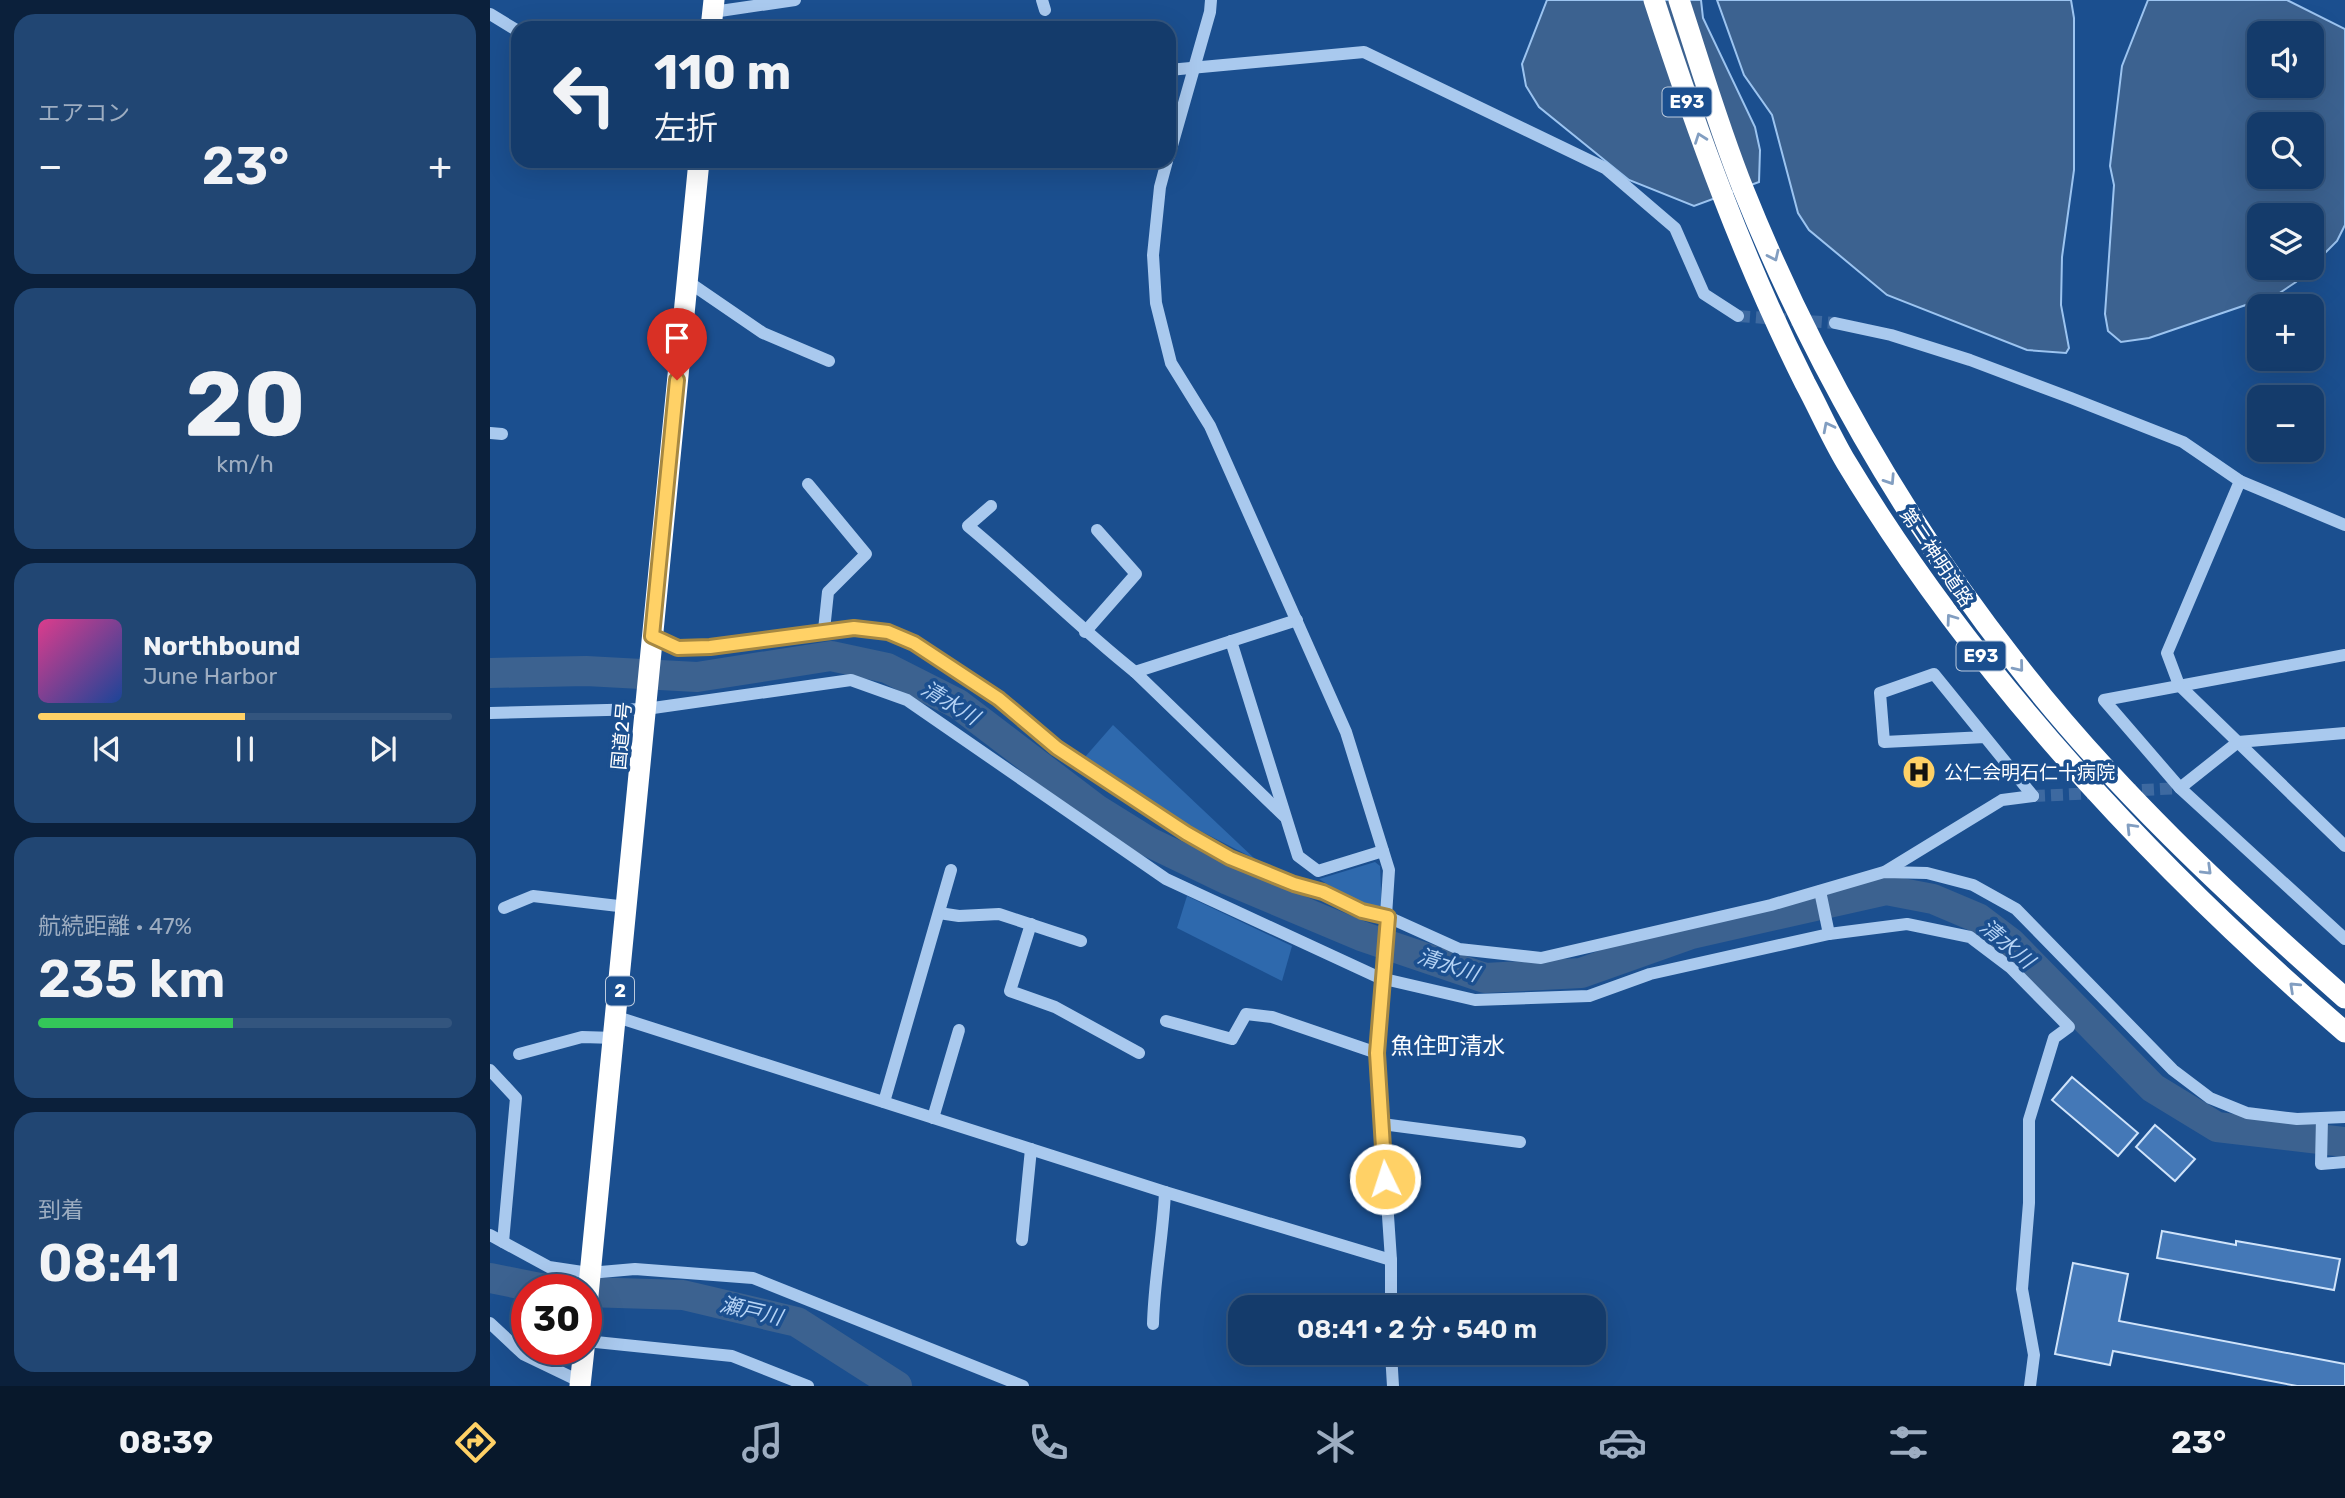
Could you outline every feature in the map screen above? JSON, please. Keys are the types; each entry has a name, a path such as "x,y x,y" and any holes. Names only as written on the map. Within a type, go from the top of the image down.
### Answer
{"highway":[{"name":"第二神明道路","path":"1654,0 1723,202 1780,332 1845,460 1952,622 2080,775 2219,918 2345,1032"},
{"name":"第二神明道路","path":"1679,0 1745,194 1809,334 1883,468 1968,600 2068,726 2146,811 2230,893 2345,998"},
{"name":"国道2号","path":"589,1273 615,1038 698,168"},
{"path":"580,1384 582,1365"}],"street":[{"path":"713,13 795,0"},
{"path":"1176,132 1210,12 1210,0"},
{"path":"490,14 511,27"},
{"path":"1176,70 1364,52 1605,168 1675,229 1704,294 1738,316"},
{"path":"1165,168 1160,187 1153,255 1156,303 1171,363 1210,425 1346,732 1390,870 1388,917 1380,978 1377,1053 1391,1295"},
{"path":"687,281 762,333 829,361"},
{"path":"1835,323 1891,335 2071,397 2183,442 2240,481 2345,525"},
{"path":"2240,481 2167,653 2179,685 2340,841 2345,825"},
{"path":"808,484 866,554 828,592 824,630"},
{"path":"991,506 968,526 1030,576 1085,632 1135,671 1284,816"},
{"path":"1085,632 1136,573 1097,530"},
{"path":"1135,671 1297,620"},
{"path":"652,636 678,648 710,647 824,630 854,628 888,632 914,643 999,699 1057,748 1186,833 1230,858 1294,884 1323,892 1362,911 1388,917 1459,949 1541,958 1820,891 1884,872 2003,800 2033,796 1934,674 1880,693 1884,742 1984,737"},
{"path":"1231,641 1297,856 1318,871 1383,851"},
{"path":"2345,656 2104,700 2180,788 2345,939"},
{"path":"490,713 646,709 851,680 907,700 1166,879 1380,978 1475,1000 1589,996 1650,974 1829,934 1907,924 1970,937 2011,968 2069,1027 2054,1038 2029,1120 2029,1203 2022,1290 2034,1355 2030,1386"},
{"path":"2180,788 2238,742 2345,733"},
{"path":"884,1102 951,870"},
{"path":"1884,872 1927,873 1973,885 2016,909 2173,1070 2210,1098 2248,1114 2345,1117"},
{"path":"1820,891 1829,934"},
{"path":"504,908 533,896 627,907"},
{"path":"939,914 999,914 1081,941"},
{"path":"1031,924 1010,991 1055,1007 1139,1053"},
{"path":"1166,1021 1232,1039 1246,1014 1272,1017 1377,1053"},
{"path":"617,1017 1165,1192 1391,1260"},
{"path":"933,1118 959,1030"},
{"path":"519,1054 582,1037 615,1038"},
{"path":"490,1070 516,1098 503,1242"},
{"path":"2322,1118 2321,1164 2345,1162"},
{"path":"1382,1124 1520,1142"},
{"path":"1022,1240 1031,1149"},
{"path":"1153,1324 1153,1290 1162,1244 1165,1192"},
{"path":"490,1235 549,1267 589,1273 635,1269 753,1278 1023,1386"},
{"path":"490,1323 523,1354 580,1384"},
{"path":"602,1343 732,1356 808,1386"},
{"path":"1392,1365 1393,1386"}],"shaded area":[{"path":"1547,0 1701,0 1703,18 1755,127 1760,150 1759,182 1694,206 1629,180 1539,107 1526,86 1522,64"},
{"path":"1717,0 2071,0 2074,18 2074,170 2062,257 2061,305 2069,348 2066,353 2027,350 1887,295 1809,230 1798,213 1772,115 1744,75"},
{"path":"2148,0 2287,0 2345,29 2345,225 2337,241 2324,254 2324,203 2247,203 2247,280 2298,280 2278,294 2247,294 2247,305 2149,338 2121,342 2108,331 2105,314 2114,185 2110,166 2122,66"},
{"path":"1113,725 1255,859 1179,820 1085,757"},
{"path":"1375,862 1380,866 1382,911 1361,905 1319,879"},
{"path":"1187,896 1292,946 1282,981 1177,928"}],"building":[{"path":"2072,1077 2138,1133 2118,1156 2052,1100"},
{"path":"2155,1125 2195,1159 2175,1181 2136,1147"},
{"path":"2162,1231 2236,1245 2236,1241 2340,1259 2334,1290 2157,1258"},
{"path":"2073,1263 2128,1274 2119,1321 2345,1364 2345,1386 2297,1386 2113,1351 2110,1365 2055,1354"}],"waterway":[{"name":"清水川","path":"490,673 586,671 697,677 831,656 887,668 958,704 1096,809 1149,842 1228,880 1361,936 1485,978 1581,973 1691,934 1886,890 1933,899 1978,918 2011,943 2153,1088 2217,1127 2345,1142"},
{"name":"瀬戸川","path":"490,1278 511,1282"},
{"name":"瀬戸川","path":"602,1292 683,1295 797,1322 897,1386"}],"tunnel":[{"path":"1738,316 1835,323"},
{"path":"2124,791 2180,788"},
{"path":"2033,796 2099,793"}],"place":[{"name":"公仁会明石仁十病院","path":"1919,772"}],"district":[{"name":"魚住町清水","path":"1448,1046"}],"route":[{"path":"677,380 652,636 678,648 710,647 824,630 854,628 888,632 914,643 999,699 1057,748 1186,833 1230,858 1294,884 1323,892 1362,911 1388,917 1380,978 1377,1053 1385,1179"}]}
